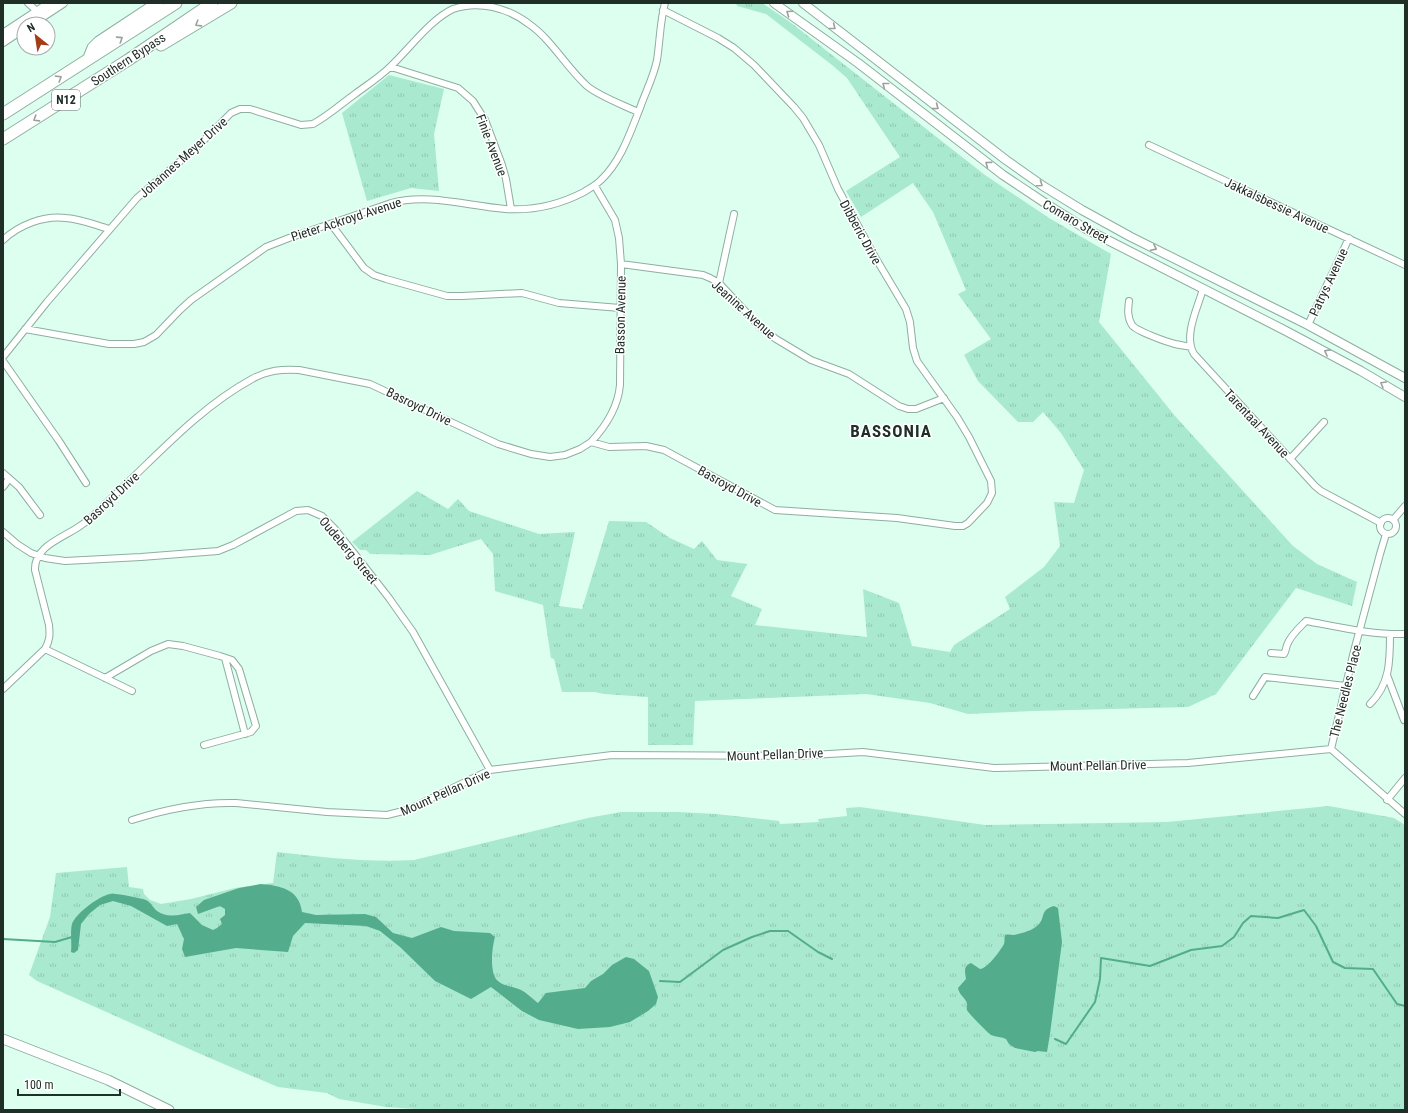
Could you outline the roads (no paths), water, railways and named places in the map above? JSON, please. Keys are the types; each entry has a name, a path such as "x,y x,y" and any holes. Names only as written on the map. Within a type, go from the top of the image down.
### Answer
{"highway":[{"path":"88,60 99,42 158,3"},
{"name":"Southern Bypass","path":"3,114 176,3"},
{"name":"Southern Bypass","path":"3,140 128,60 212,3"},
{"path":"128,60 164,44 231,3"}],"main road":[{"path":"3,1039 103,1077 169,1110"}],"street":[{"path":"28,3 40,14"},
{"path":"40,14 50,3"},
{"path":"3,34 63,3"},
{"name":"Pieter Ackroyd Avenue","path":"25,329 103,343 128,344 144,342 156,335 185,305 260,251 278,242 391,203 415,198 510,209 535,208 555,204 595,186 602,180 618,157 626,142 638,112 657,60 665,3"},
{"name":"Comaro Street","path":"774,3 847,55 1003,176 1031,195 1086,228 1318,348 1405,397"},
{"name":"Comaro Street","path":"803,3 988,146 1043,186 1082,210 1131,237 1308,325 1405,378"},
{"name":"Johannes Meyer Drive","path":"3,357 109,229 143,192 198,146 228,115 234,111 244,108 297,124 310,125 391,67 425,31 449,11 458,6 496,6 508,10 539,31 582,81 591,89 638,112"},
{"name":"Dibberic Drive","path":"663,10 718,38 734,48 769,80 803,118 819,145 830,173 857,224 906,309 910,322 913,348 918,361 969,436 991,482 992,493 987,503"},
{"path":"3,42 16,33"},
{"name":"Finie Avenue","path":"391,67 458,88 473,101 484,120 502,165 506,179 510,209"},
{"name":"Jakkalsbessie Avenue","path":"1149,145 1405,265"},
{"name":"Basson Avenue","path":"591,442 605,424 618,400 620,385 621,264 616,224 595,186"},
{"path":"719,283 734,214"},
{"path":"3,240 24,225 59,218 75,219 109,229"},
{"path":"331,224 364,268 374,275 386,280 447,296 522,293 559,303 620,308"},
{"name":"Patrys Avenue","path":"1308,325 1349,238"},
{"name":"Jeanine Avenue","path":"621,264 703,275 710,278 719,283 760,327 776,339 812,360 854,377 899,406 908,409 916,409 944,398"},
{"path":"1129,301 1128,317 1134,327 1164,341 1191,347 1190,333 1203,289"},
{"name":"Tarentaal Avenue","path":"1191,347 1194,354 1204,366 1321,491 1380,523"},
{"path":"3,361 59,441 86,483"},
{"name":"Basroyd Drive","path":"38,556 45,548 87,521 198,416 214,404 250,380 267,372 288,369 370,384 498,444 531,454 550,457 565,455 580,449 591,442 608,447 646,446 664,450 775,510 897,518 962,526 968,523 987,503"},
{"path":"1290,459 1324,422"},
{"path":"3,473 19,487 40,516"},
{"path":"3,487 9,479"},
{"path":"1393,520 1405,506"},
{"name":"Oudeberg Street","path":"3,532 25,550 38,556 55,560 79,561 212,552 233,545 296,511 304,510 314,512 322,516 334,528 407,622 490,770"},
{"path":"1386,519 1393,520 1395,523 1395,530 1393,533 1386,534 1381,530 1380,523 1386,519"},
{"name":"The Needles Place","path":"1331,749 1359,632 1386,534"},
{"path":"3,689 45,648 49,642 50,634 36,575 35,566 38,556"},
{"path":"1271,653 1284,654 1287,644 1306,621 1359,632 1390,635 1405,634"},
{"path":"1370,704 1380,693 1387,675 1390,655 1390,635"},
{"path":"105,678 151,651 168,644 184,646 232,660 239,669 256,726 251,732 204,745"},
{"path":"45,648 132,691"},
{"path":"225,658 245,734"},
{"path":"1387,675 1404,720"},
{"path":"1253,696 1265,677 1346,686"},
{"path":"1331,749 1405,814"},
{"name":"Mount Pellan Drive","path":"132,820 173,809 216,803 236,803 387,816 407,810 490,770 612,755 795,756 863,752 994,768 1188,762 1331,749"},
{"path":"1388,800 1405,778"}],"waterway":[{"path":"1055,1039 1066,1044 1095,1002 1100,979 1101,958 1150,966 1191,950 1222,946 1234,937 1243,923 1251,916 1278,918 1304,910 1316,926 1333,962 1345,968 1373,969 1397,1004 1405,1006"},
{"path":"660,981 680,982 723,950 770,931 788,931 818,952 832,959"},
{"path":"3,939 55,942 72,937"}],"district":[{"name":"BASSONIA","path":"891,431"}]}
